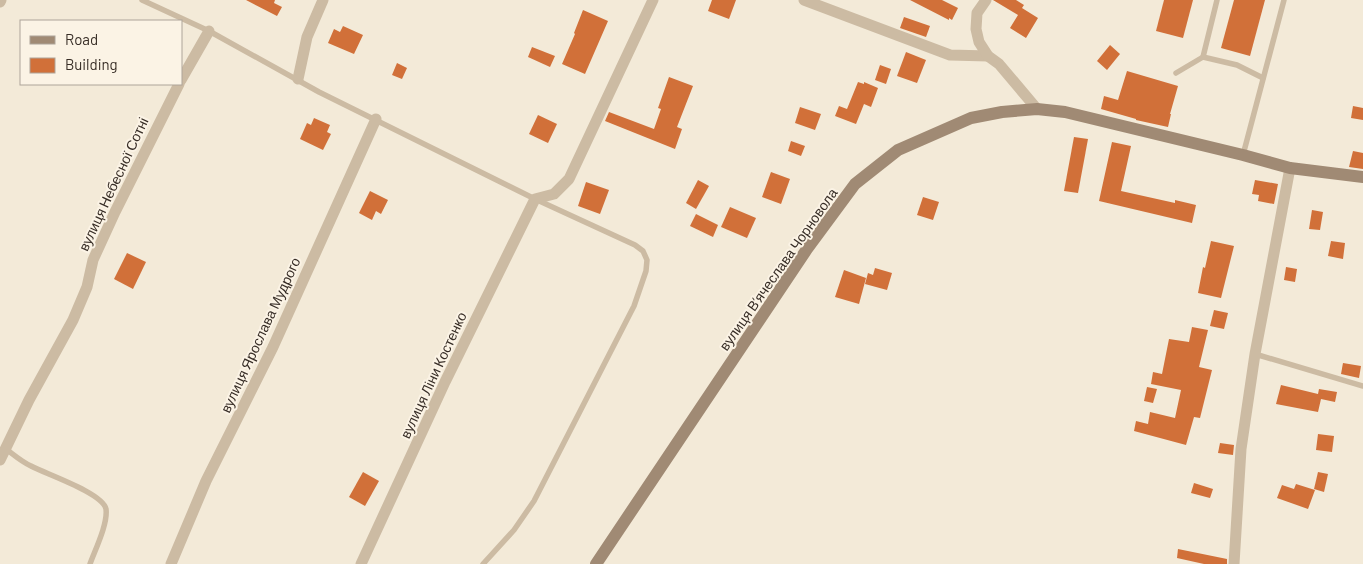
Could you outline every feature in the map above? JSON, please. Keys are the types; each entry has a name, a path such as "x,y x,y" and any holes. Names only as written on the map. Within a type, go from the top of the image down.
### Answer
{"street":[{"path":"298,79 307,37 323,0"},
{"path":"535,199 554,194 569,179 653,0"},
{"path":"804,0 950,55 988,56"},
{"path":"986,0 977,13 976,29 978,42 988,56 999,64 1037,109"},
{"path":"182,78 209,32"},
{"name":"вулиця Небесної Сотні","path":"0,460 29,400 73,320 87,287 93,260 114,212 178,85"},
{"name":"вулиця Вʼячеслава Чорновола","path":"596,564 807,249 855,184 898,150 971,118 1002,112 1037,109 1065,112 1290,168 1363,178"},
{"name":"вулиця Ярослава Мудрого","path":"171,564 206,481 273,347 376,119"},
{"path":"1234,564 1241,449 1254,354 1290,168"},
{"name":"вулиця Ліни Костенко","path":"361,564 445,382 535,199"}],"lane":[{"path":"142,0 209,32 319,92 643,251 646,260 646,272 634,306 542,486 514,530 483,564"},
{"path":"1203,57 1217,0"},
{"path":"1243,155 1284,0"},
{"path":"1176,73 1203,57 1238,65 1264,78"},
{"path":"1254,354 1363,386"},
{"path":"6,449 30,466 92,495 105,504 105,519 90,564"}],"building":[{"path":"246,0 275,0 274,3 282,7 277,16"},
{"path":"712,0 736,0 729,19 708,11"},
{"path":"910,0 942,0 958,8 952,20 949,18 949,20"},
{"path":"993,0 1016,0 1024,5 1022,8 1038,18 1026,38 1010,28 1018,15"},
{"path":"1164,0 1193,0 1183,38 1156,31"},
{"path":"1234,0 1265,0 1250,56 1221,48"},
{"path":"583,10 608,21 585,74 562,64"},
{"path":"904,17 930,26 926,37 900,28"},
{"path":"343,26 363,35 354,54 328,43 334,29 340,32"},
{"path":"1110,45 1120,54 1107,70 1097,61"},
{"path":"532,47 555,56 550,67 528,57"},
{"path":"906,52 926,60 917,83 897,76"},
{"path":"397,63 407,68 402,79 392,75"},
{"path":"880,65 891,69 886,84 875,80"},
{"path":"1127,71 1178,86 1168,127 1136,120 1101,109 1104,96 1118,100"},
{"path":"669,77 693,86 677,127 682,129 675,149 605,121 609,112 654,129 661,109 658,108"},
{"path":"858,82 864,84 864,82 878,88 871,107 864,104 856,124 835,116 839,106 847,109"},
{"path":"1353,106 1363,108 1363,120 1351,118"},
{"path":"800,107 821,114 815,130 795,123"},
{"path":"538,115 557,124 548,143 529,134"},
{"path":"314,118 330,125 327,132 331,134 323,150 300,139 307,123 311,125"},
{"path":"1074,137 1088,139 1078,193 1064,191"},
{"path":"791,141 805,146 801,156 788,151"},
{"path":"1112,142 1131,146 1121,191 1175,203 1175,200 1196,205 1192,223 1099,201"},
{"path":"1353,151 1363,153 1363,169 1349,167"},
{"path":"771,172 790,179 781,204 762,197"},
{"path":"698,180 709,186 696,209 686,203"},
{"path":"1255,180 1278,184 1274,204 1258,201 1259,195 1252,194"},
{"path":"586,182 609,190 600,214 578,206"},
{"path":"370,191 388,200 381,214 376,211 372,220 359,213"},
{"path":"923,197 939,202 933,220 917,215"},
{"path":"730,207 756,218 747,238 721,227"},
{"path":"1312,210 1323,212 1320,230 1309,229"},
{"path":"696,214 718,225 713,237 690,226"},
{"path":"1211,241 1234,246 1221,298 1198,293"},
{"path":"1331,241 1345,243 1343,259 1328,256"},
{"path":"127,253 146,262 133,289 114,279"},
{"path":"1286,267 1297,269 1295,282 1284,280"},
{"path":"875,268 892,273 887,290 865,284 868,273 873,275"},
{"path":"844,270 866,278 859,304 835,297"},
{"path":"1214,310 1228,313 1224,329 1210,326"},
{"path":"1192,327 1208,330 1199,367 1212,370 1200,418 1194,417 1186,445 1134,431 1136,421 1148,424 1150,412 1175,418 1181,390 1151,384 1153,372 1162,374 1169,339 1189,342"},
{"path":"1343,363 1361,366 1359,378 1341,374"},
{"path":"1281,385 1318,394 1319,389 1337,392 1335,402 1321,399 1318,412 1276,404"},
{"path":"1147,387 1157,389 1153,403 1144,401"},
{"path":"1318,434 1334,436 1332,452 1316,450"},
{"path":"1220,443 1234,445 1233,455 1218,453"},
{"path":"363,472 379,481 365,506 349,497"},
{"path":"1318,472 1328,474 1324,492 1314,489"},
{"path":"1194,483 1213,489 1210,498 1191,493"},
{"path":"1296,484 1315,490 1308,509 1277,498 1282,485 1294,489"},
{"path":"1178,549 1227,559 1227,564 1204,564 1177,558"}]}
